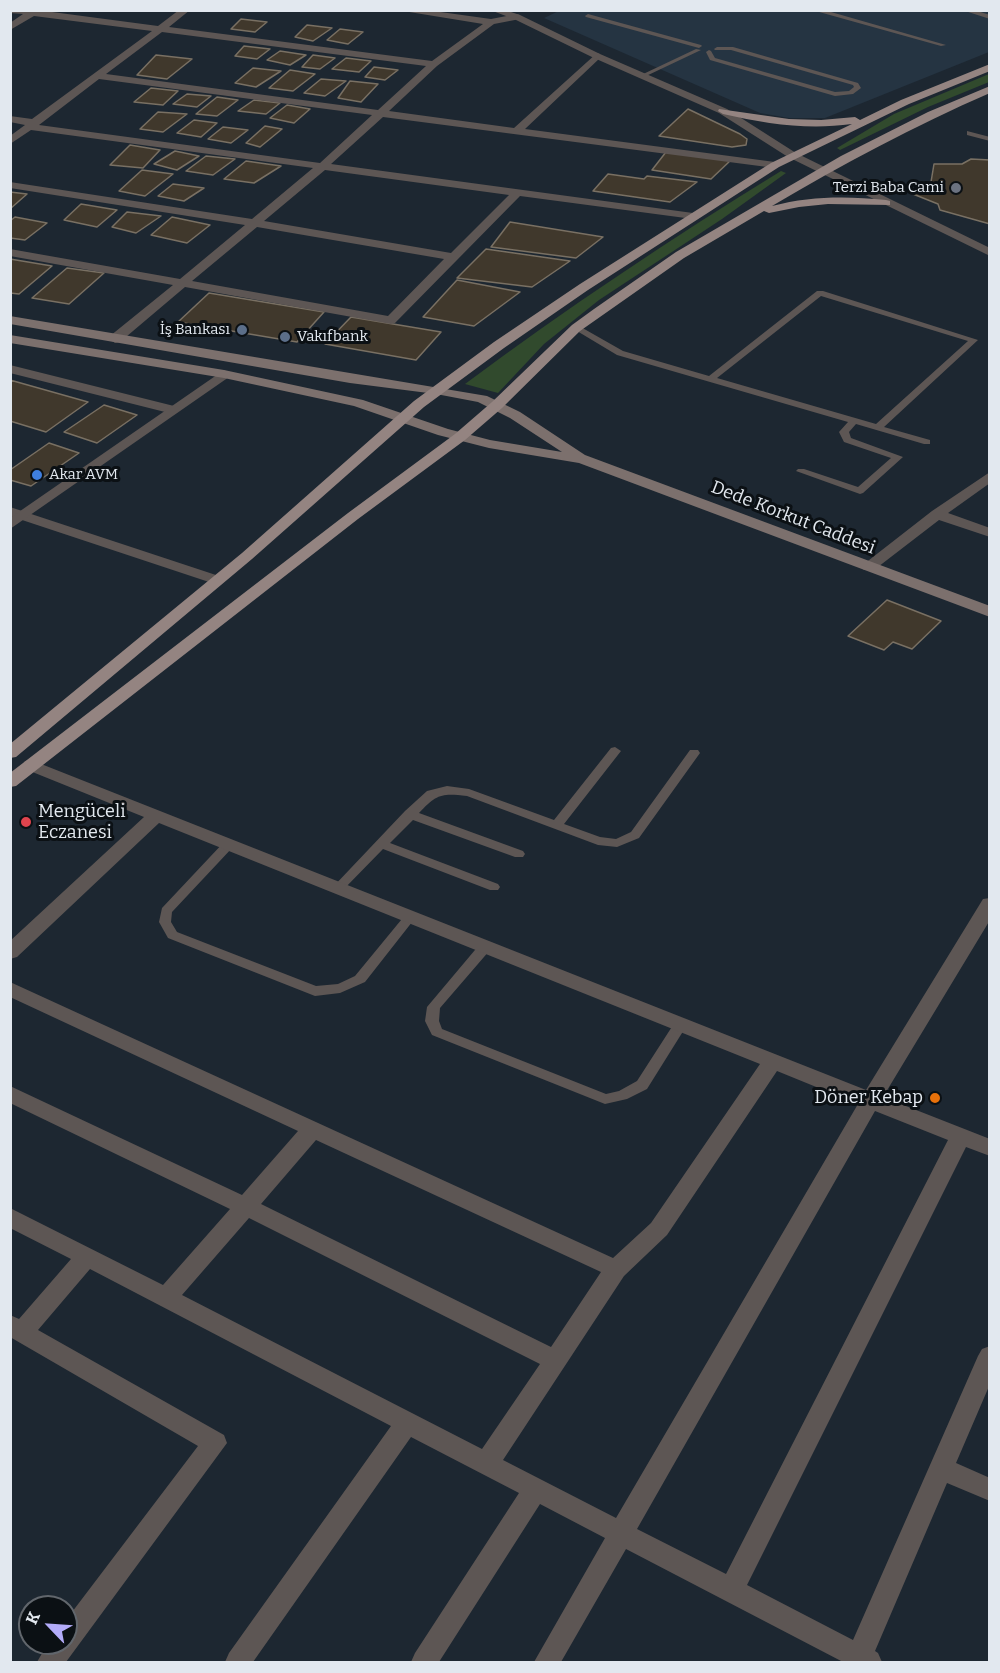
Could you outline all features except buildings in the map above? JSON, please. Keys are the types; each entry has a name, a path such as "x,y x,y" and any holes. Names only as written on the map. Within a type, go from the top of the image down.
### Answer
{"main road":[{"path":"10,753 217,580 436,390 584,287 792,155 990,67"},
{"path":"10,782 353,516 460,437 497,405 576,328 670,262 822,171 923,118 990,89"},
{"path":"723,111 762,121 788,124 818,124 877,116"},
{"path":"736,221 788,204 847,200 886,203"},
{"name":"Dede Korkut Caddesi","path":"10,320 350,379 472,397 497,405 582,459"},
{"name":"Dede Korkut Caddesi","path":"10,339 224,374 358,403 460,437 489,444 582,459 990,612"}],"street":[{"path":"11,10 434,64"},
{"path":"10,141 186,10"},
{"path":"401,10 517,17 597,56 723,111 792,155 822,171 990,253"},
{"path":"517,17 531,10"},
{"path":"10,27 32,13"},
{"path":"115,339 324,165 434,64 492,16"},
{"path":"518,130 597,56"},
{"path":"99,76 775,165"},
{"path":"10,120 693,216"},
{"path":"10,185 453,257"},
{"path":"10,252 391,320 517,193"},
{"path":"10,369 173,410"},
{"path":"10,525 17,513 224,374"},
{"path":"869,567 990,476"},
{"path":"17,513 217,580"},
{"path":"937,514 990,532"},
{"path":"31,765 990,1148"},
{"path":"10,952 157,815"},
{"path":"548,1662 870,1101 990,904"},
{"path":"10,989 616,1269"},
{"path":"486,1464 616,1269 659,1229 772,1062"},
{"path":"10,1094 246,1207 554,1360"},
{"path":"166,1298 314,1128"},
{"path":"731,1591 960,1137"},
{"path":"10,1217 864,1660 941,1468 990,1356"},
{"path":"78,1625 215,1443 17,1328 87,1257"},
{"path":"238,1662 407,1423"},
{"path":"941,1468 990,1490"},
{"path":"424,1662 535,1490"}],"lane":[{"path":"815,10 943,45"},
{"path":"965,10 990,17"},
{"path":"588,16 703,50 731,48 856,84 858,88 851,93 836,94 712,59 703,50"},
{"path":"647,78 703,50 707,45 717,49"},
{"path":"970,133 990,139"},
{"path":"709,380 820,293 974,340 877,428"},
{"path":"576,328 620,353 927,442"},
{"path":"801,471 860,491 897,457 847,440 844,432 854,421"},
{"path":"557,825 615,751"},
{"path":"338,888 431,794 447,790 469,793 598,841 617,843 635,835 694,753"},
{"path":"409,814 519,854"},
{"path":"229,844 166,911 165,922 172,935 315,990 340,988 360,979 410,917"},
{"path":"381,844 494,887"},
{"path":"484,947 434,1007 432,1021 437,1032 605,1099 622,1095 642,1085 680,1025"}],"shaded area":[{"path":"561,10 989,11 989,52 825,118 789,118 760,113 544,18"}],"green space":[{"path":"989,74 989,82 928,107 840,150 837,148 894,114"},
{"path":"781,171 786,173 722,219 599,300 544,344 498,393 465,384 620,274"}],"place":[{"name":"Terzi Baba Cami","path":"956,188"},
{"name":"İş Bankası","path":"242,330"},
{"name":"Vakıfbank","path":"285,337"},
{"name":"Akar AVM","path":"37,475"},
{"name":"Mengüceli Eczanesi","path":"26,822"},
{"name":"Döner Kebap","path":"935,1098"}]}
